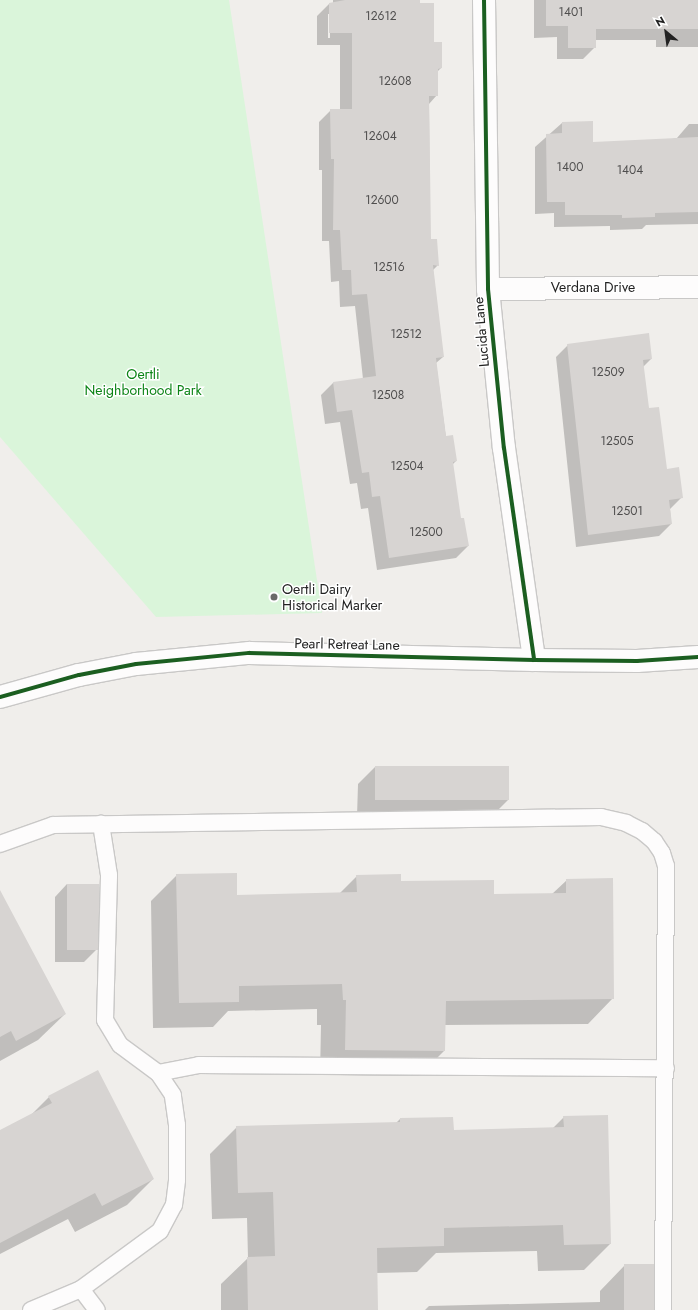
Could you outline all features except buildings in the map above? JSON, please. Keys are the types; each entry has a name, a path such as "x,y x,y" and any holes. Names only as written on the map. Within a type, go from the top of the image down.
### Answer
{"street":[{"name":"Lucida Lane","path":"484,0 488,289 504,448 534,660"},
{"name":"Verdana Drive","path":"488,289 698,287"},
{"name":"Pearl Retreat Lane","path":"0,697 79,675 136,664 191,657 265,653 636,661 698,657"}],"lane":[{"path":"0,844 53,825 601,817 626,822 654,841 662,853 666,866 666,1068 663,1310"},
{"path":"31,1310 81,1289 160,1230 174,1205 177,1180 177,1125 173,1095 158,1073 120,1045 105,1020 109,882 101,824"},
{"path":"158,1073 199,1065 666,1068"},
{"path":"81,1289 97,1310"}],"green space":[{"name":"Oertli Neighborhood Park","path":"0,0 229,0 322,613 156,617 0,437"}],"cycle path":[{"path":"484,0 488,289 504,448 534,660"},
{"path":"0,697 79,675 136,664 249,653 637,661 698,657"}],"place":[{"name":"Oertli Dairy Historical Marker","path":"274,597"}]}
